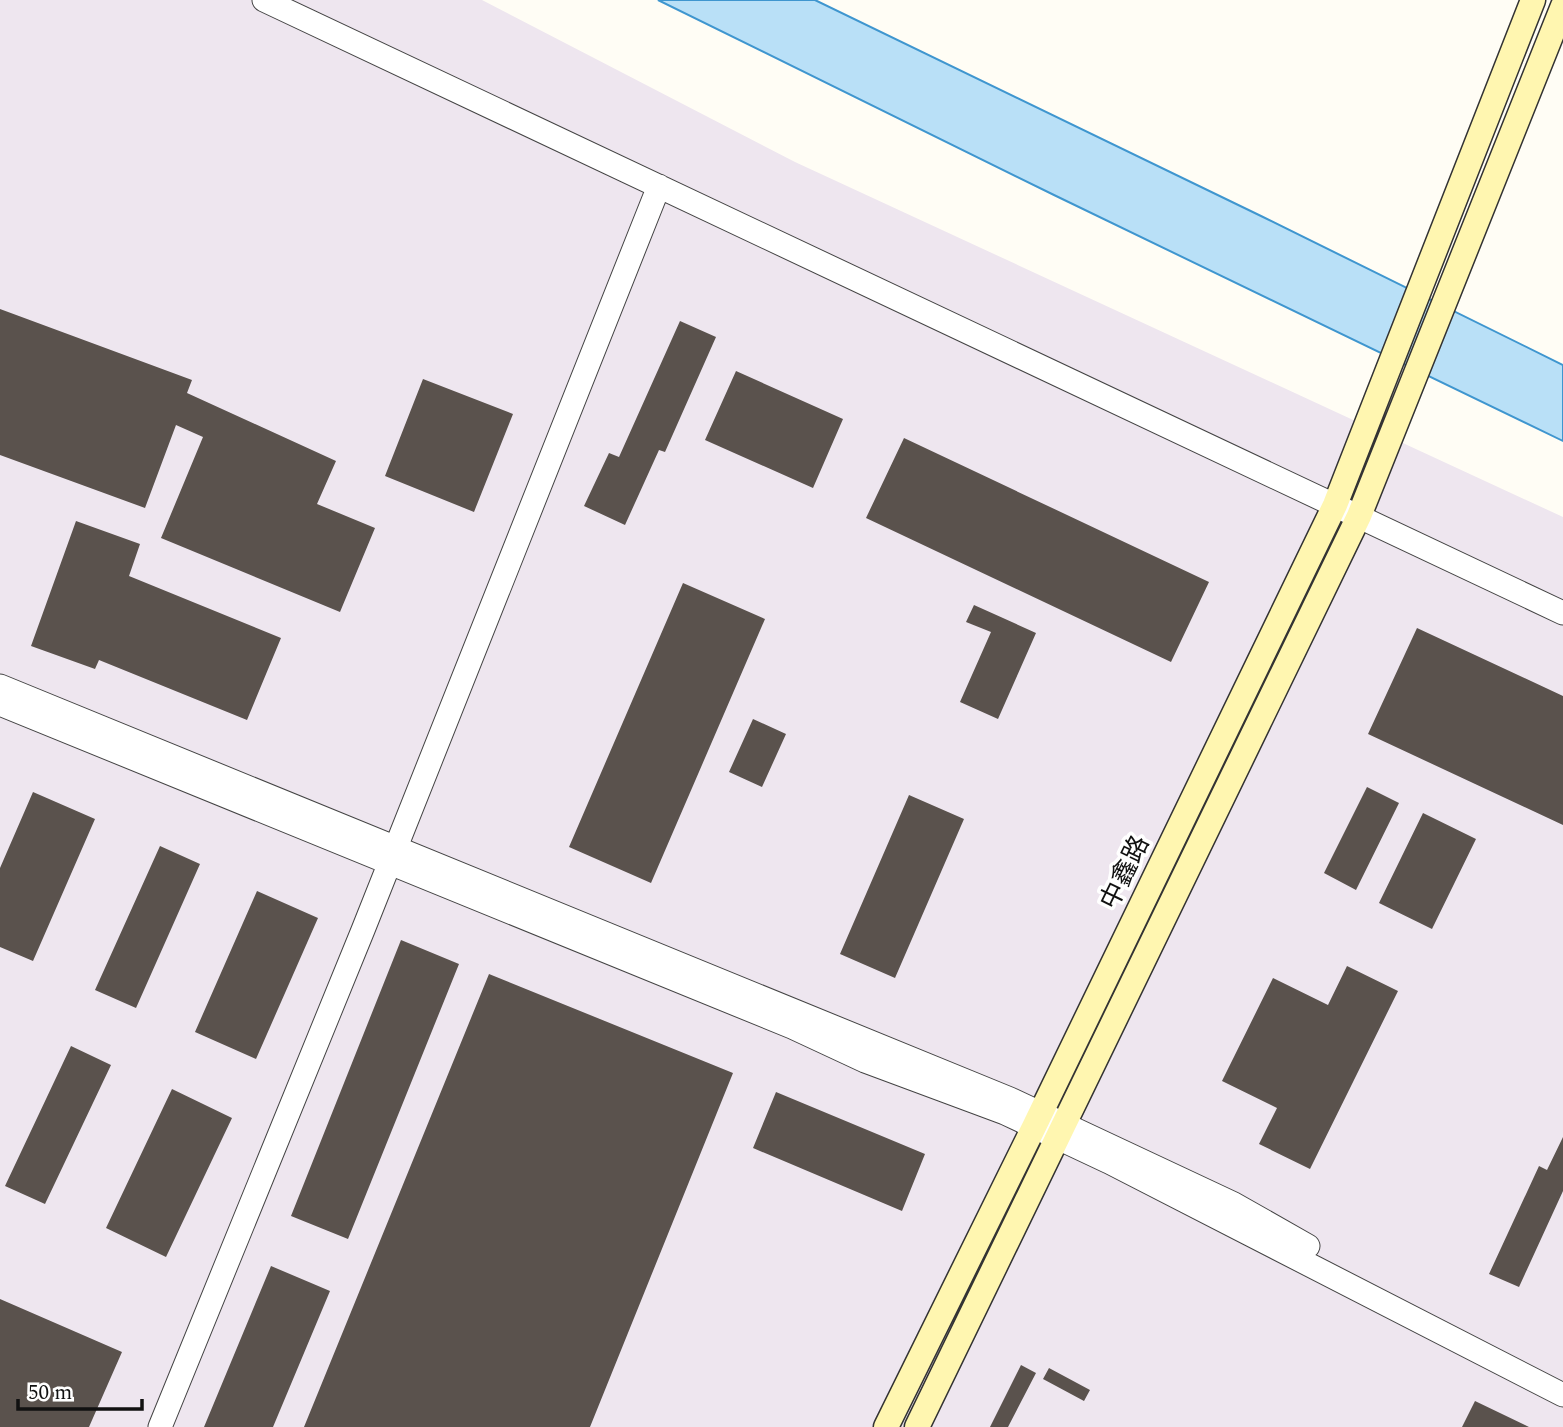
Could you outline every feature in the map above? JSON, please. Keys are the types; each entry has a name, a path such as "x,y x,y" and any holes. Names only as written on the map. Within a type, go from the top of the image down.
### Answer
{"main road":[{"name":"中鑫路","path":"886,1427 1335,505 1533,0"},
{"path":"917,1427 1359,516 1563,6"}],"street":[{"path":"264,0 1563,613"},
{"path":"160,1427 659,186"},
{"path":"0,686 392,855"},
{"path":"0,704 1010,1098 1037,1120 1234,1204 1298,1242 1563,1377"},
{"path":"1061,1131 1206,1211 1563,1395"}],"shaded area":[{"path":"0,0 482,0 795,162 1563,517 1563,1427 0,1427"}],"water":[{"path":"658,0 815,0 1261,216 1563,365 1563,441 1054,195"}],"building":[{"path":"0,309 192,380 187,393 336,461 317,504 375,528 340,612 161,538 203,437 176,425 145,508 0,455"},
{"path":"680,321 716,337 665,452 659,450 625,525 584,506 609,453 619,457"},
{"path":"736,371 843,419 813,488 705,440"},
{"path":"423,379 513,414 474,512 385,476"},
{"path":"904,438 1209,582 1171,662 866,518"},
{"path":"76,521 140,544 129,576 281,638 247,720 99,660 95,669 31,646"},
{"path":"683,583 765,619 651,883 569,847"},
{"path":"974,605 1036,633 998,719 960,702 991,632 966,622"},
{"path":"1417,628 1563,696 1563,825 1368,734"},
{"path":"753,719 786,734 762,787 729,772"},
{"path":"1367,787 1399,803 1356,890 1324,873"},
{"path":"33,792 95,819 33,961 0,947 0,868"},
{"path":"909,795 964,819 895,978 840,954"},
{"path":"1423,813 1476,839 1432,929 1379,903"},
{"path":"160,846 200,864 136,1008 95,990"},
{"path":"257,891 318,918 256,1059 195,1032"},
{"path":"401,940 459,964 348,1239 291,1216"},
{"path":"1347,966 1398,991 1310,1169 1259,1144 1277,1108 1222,1081 1273,978 1328,1005"},
{"path":"489,974 733,1073 590,1427 304,1427"},
{"path":"71,1046 111,1065 45,1204 5,1186"},
{"path":"172,1089 232,1118 166,1257 106,1228"},
{"path":"776,1092 925,1154 902,1211 753,1148"},
{"path":"1563,1137 1563,1191 1519,1287 1489,1274 1539,1166 1547,1170"},
{"path":"271,1266 330,1291 273,1427 204,1427"},
{"path":"0,1299 122,1352 89,1427 0,1427"},
{"path":"1021,1365 1036,1373 1008,1427 990,1427"},
{"path":"1049,1368 1090,1390 1084,1401 1043,1379"},
{"path":"1475,1401 1529,1427 1462,1427"}]}
